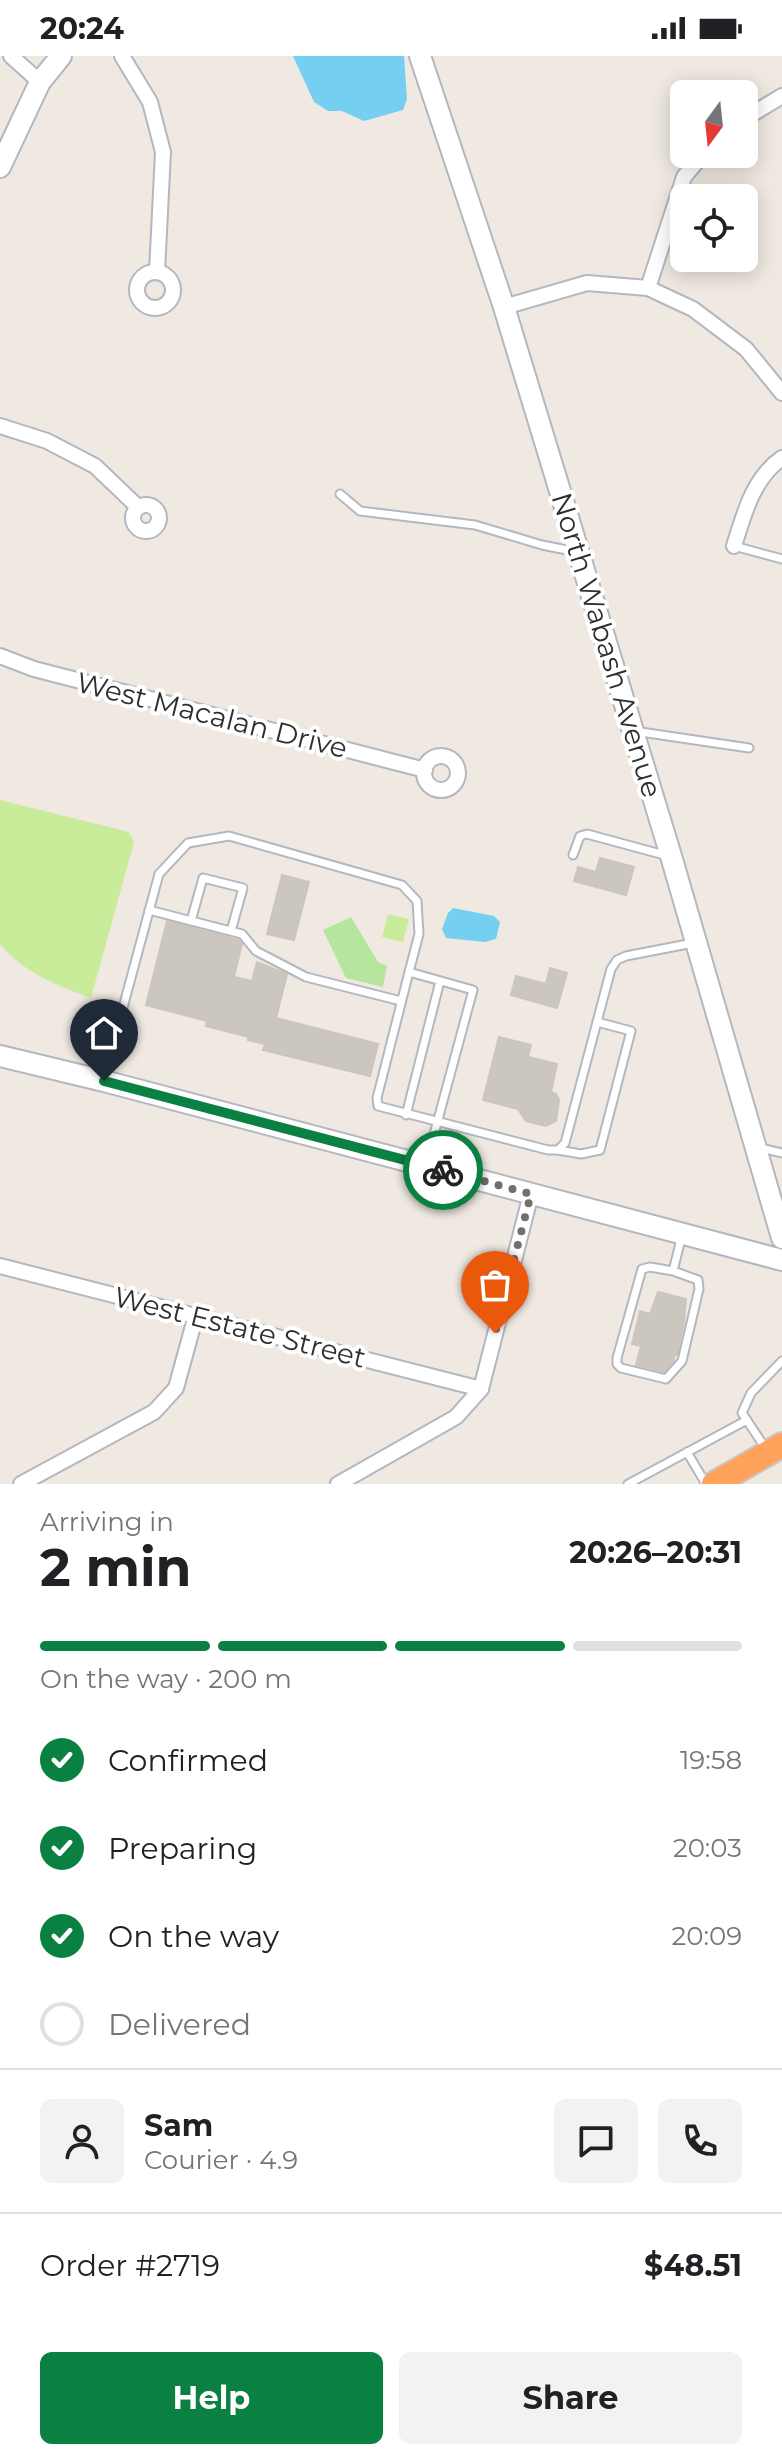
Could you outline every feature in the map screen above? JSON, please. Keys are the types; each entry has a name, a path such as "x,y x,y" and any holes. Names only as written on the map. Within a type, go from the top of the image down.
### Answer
{"highway":[{"path":"714,1484 775,1449"}],"main road":[{"path":"0,167 40,82 61,56"},
{"name":"North Wabash Avenue","path":"420,56 504,307 671,856 782,1238"},
{"path":"0,1056 782,1260"}],"street":[{"path":"11,56 40,82"},
{"path":"122,56 150,102 163,152 157,272"},
{"path":"758,111 782,96"},
{"path":"648,288 684,177 691,168"},
{"path":"504,307 587,283 648,288 693,309 746,349 782,393"},
{"path":"0,426 47,441 95,466 138,507"},
{"path":"734,546 750,496 782,458"},
{"name":"West Macalan Drive","path":"0,656 34,669 425,770"},
{"path":"338,1484 456,1417 481,1389 531,1194"},
{"name":"West Estate Street","path":"0,1266 481,1389"},
{"path":"21,1484 154,1412 176,1388 196,1315"}],"lane":[{"path":"340,494 360,511 475,525 579,553"},
{"path":"734,546 782,559"},
{"path":"632,730 749,748"},
{"path":"573,855 580,836 587,834 671,856"},
{"path":"104,1081 159,874 188,843 229,836 402,885 417,901 419,934 377,1098 378,1106 548,1150 581,1154 600,1150 631,1031 597,1022"},
{"path":"191,921 203,878 243,888 231,931"},
{"path":"149,910 242,934 256,951 306,977 401,1001"},
{"path":"558,1150 565,1143 611,969 617,960 626,956 696,942"},
{"path":"409,972 473,990 426,1165"},
{"path":"406,1115 440,981"},
{"path":"755,1146 782,1153"},
{"path":"673,1271 683,1233"},
{"path":"650,1267 673,1271 698,1280 699,1289 682,1361 666,1379 621,1368 617,1358 642,1269 650,1267"},
{"path":"775,1449 742,1413 751,1393 782,1361"},
{"path":"628,1484 747,1420"},
{"path":"687,1452 706,1484"}],"green space":[{"path":"0,800 129,832 134,842 91,998 30,970 0,944"},
{"path":"388,914 409,919 403,942 382,937"},
{"path":"351,917 378,962 387,966 383,987 346,978 323,930"}],"water":[{"path":"293,56 404,56 407,99 403,110 364,121 342,111 328,111 314,102"},
{"path":"453,908 494,916 500,922 496,939 485,942 446,938 442,929"}],"building":[{"path":"600,858 634,867 626,895 574,881 578,867 596,872"},
{"path":"282,875 309,882 294,940 267,934"},
{"path":"167,921 238,940 242,944 234,977 252,981 257,962 287,974 276,1018 378,1044 370,1076 263,1050 265,1044 248,1040 249,1037 206,1026 207,1021 146,1005"},
{"path":"550,968 567,973 557,1008 511,995 516,976 546,984"},
{"path":"499,1037 531,1045 528,1057 557,1064 551,1092 559,1100 556,1121 546,1126 526,1121 518,1109 483,1100"},
{"path":"658,1292 686,1299 677,1355 664,1372 636,1365 641,1346 632,1344 640,1311 650,1314"}],"way so far":[{"path":"443,1170 531,1194 495,1333"}],"route":[{"path":"104,1081 443,1170"}]}
